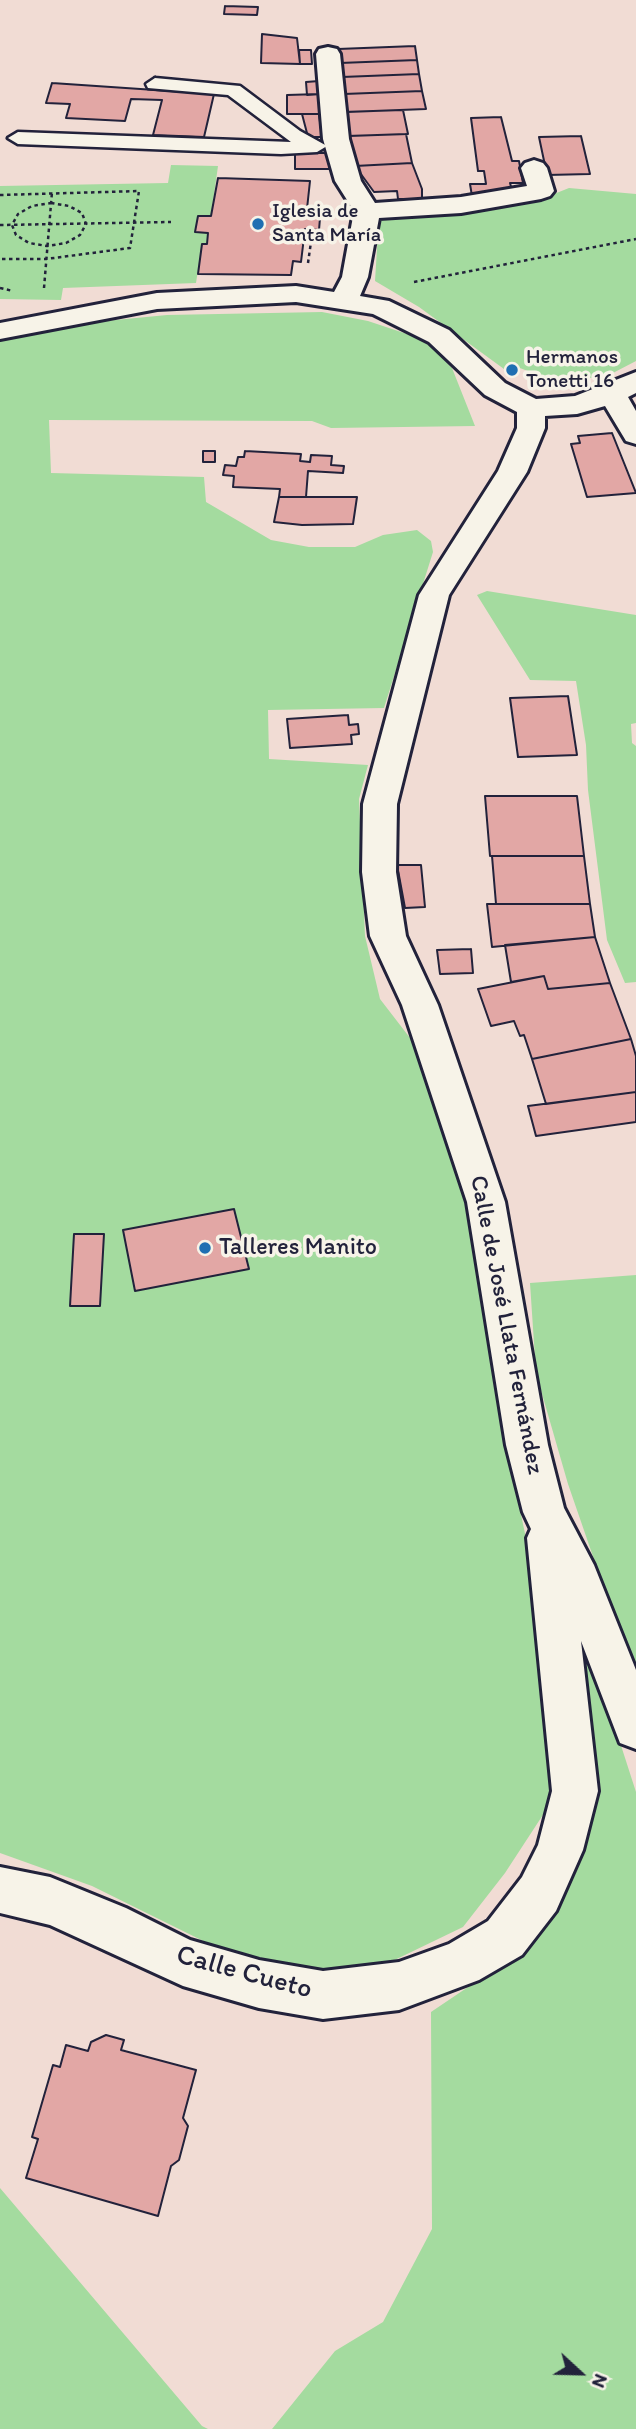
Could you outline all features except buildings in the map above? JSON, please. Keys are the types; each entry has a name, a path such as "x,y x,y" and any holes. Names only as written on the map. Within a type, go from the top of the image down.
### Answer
{"street":[{"path":"328,54 326,148 367,211 355,277 356,303"},
{"path":"367,211 461,205 541,191 534,168"},
{"path":"0,331 157,301 296,294 356,303 408,319 439,336 495,389 531,408 577,405 624,387 636,435"},
{"name":"Calle de José Llata Fernández","path":"531,408 531,428 512,471 434,595 380,804 379,872 388,936 420,1005 486,1202 527,1445 544,1512 579,1579 636,1727"},
{"name":"Calle Cueto","path":"0,1890 50,1901 109,1925 183,1962 260,1984 323,1995 399,1986 462,1963 505,1938 539,1894 560,1850 575,1791 544,1512"}],"lane":[{"path":"155,84 233,90 293,135 326,148"},
{"path":"18,138 326,148"}],"path":[{"path":"0,195 139,191 130,248 46,259 0,259"},
{"path":"41,322 52,192"},
{"path":"51,203 69,206 82,213 86,224 80,235 66,243 47,246 29,243 16,235 12,225 18,214 32,206 51,203"},
{"path":"0,225 171,222"},
{"path":"356,303 386,288 636,239"}],"green space":[{"path":"171,165 218,166 211,216 198,216 196,232 208,233 207,244 202,244 196,283 63,288 61,300 0,299 0,186 168,183"},
{"path":"569,188 636,194 636,361 611,374 576,381 550,381 531,378 533,373 512,365 504,369 419,307 375,281 379,217 464,211 539,200"},
{"path":"322,312 368,321 425,340 452,368 475,426 331,428 312,421 49,420 51,473 204,477 206,502 271,540 309,547 355,547 383,535 417,530 431,541 433,552 384,708 268,710 269,759 368,765 359,799 365,936 380,999 417,1047 461,1172 483,1274 494,1387 527,1543 541,1639 556,1710 552,1801 505,1873 463,1927 376,1969 268,1973 92,1886 0,1853 0,340 105,321 167,315"},
{"path":"487,591 636,615 636,723 631,724 632,743 636,746 636,982 625,983 607,940 588,790 586,745 576,681 530,680 477,595"},
{"path":"636,1275 636,1681 568,1484 536,1373 530,1283"},
{"path":"576,1638 587,1640 636,1792 636,2429 272,2429 335,2351 383,2322 432,2229 431,2012 517,1954 552,1920 578,1868 595,1771"},
{"path":"0,2188 202,2426 208,2429 0,2429"}],"place":[{"name":"Iglesia de Santa María","path":"258,224"},
{"name":"Hermanos Tonetti 16","path":"512,370"},
{"name":"Talleres Manito","path":"205,1248"}]}
